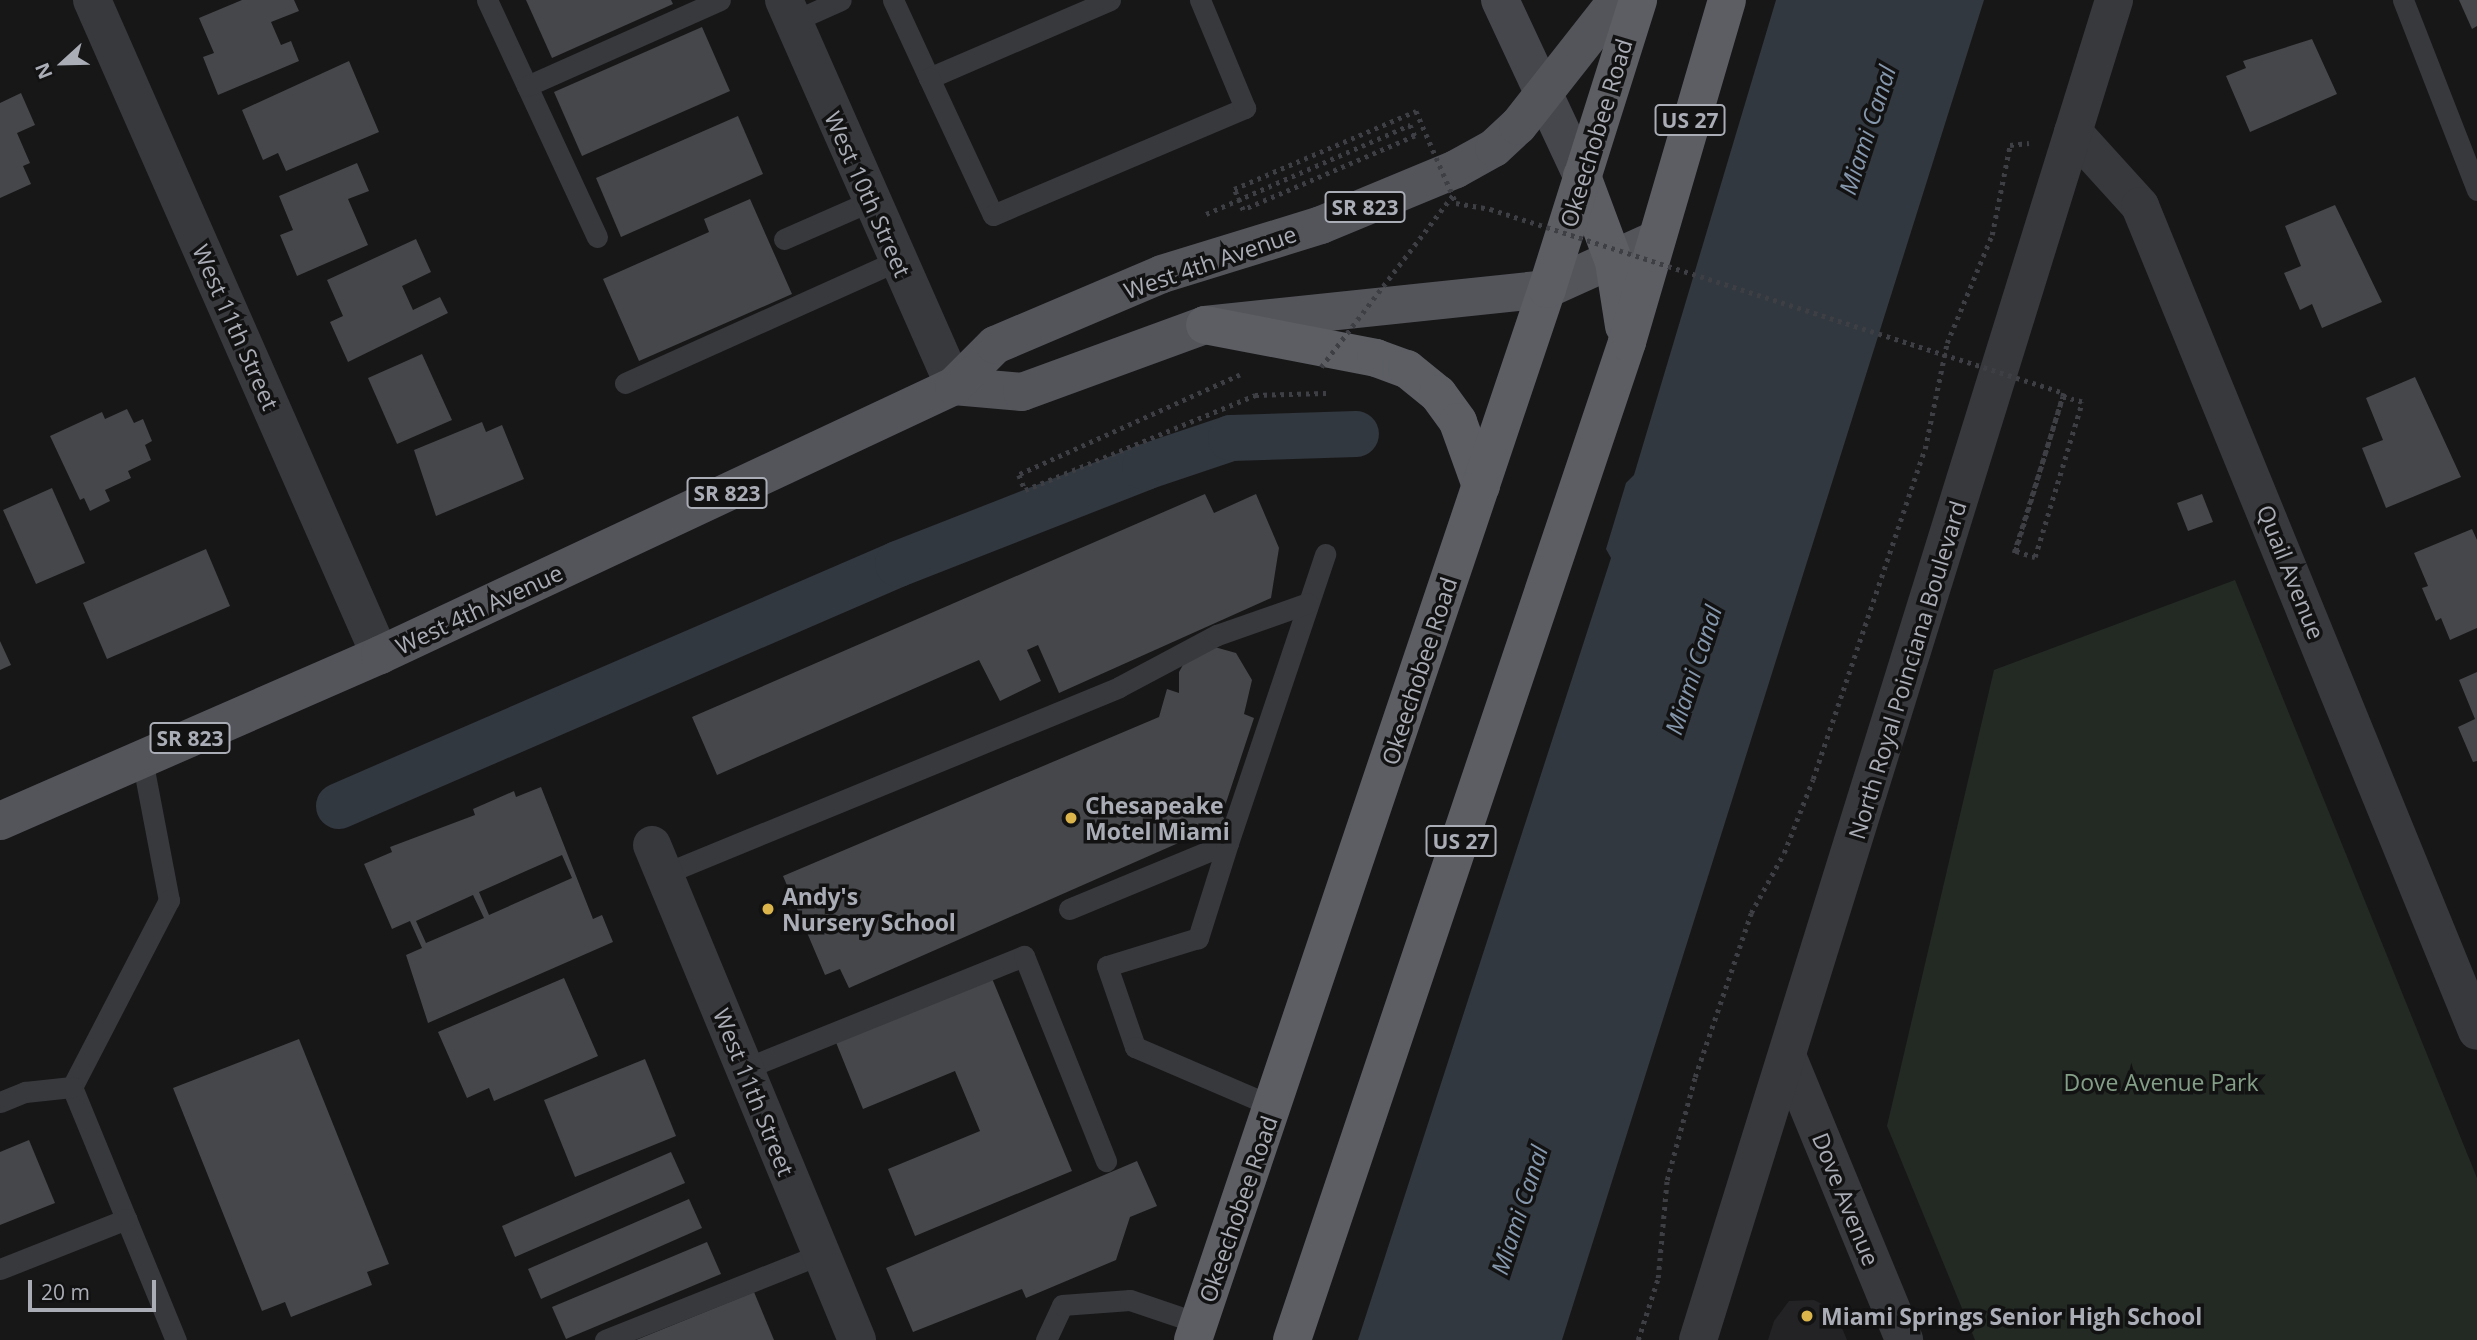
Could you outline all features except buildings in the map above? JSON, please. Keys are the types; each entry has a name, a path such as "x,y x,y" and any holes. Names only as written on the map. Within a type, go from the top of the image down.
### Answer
{"highway":[{"name":"Okeechobee Road","path":"1195,1331 1273,1107 1547,289 1638,0"},
{"name":"US 27","path":"1292,1340 1627,342 1653,241 1727,0"},
{"path":"1582,176 1614,262 1627,342"},
{"path":"1205,325 1376,358 1407,369 1438,394 1458,422 1481,486"}],"main road":[{"path":"1500,0 1582,176"},
{"name":"West 4th Avenue","path":"0,821 380,655 954,386 995,345 1162,274 1321,225 1456,169 1494,148 1544,97 1617,0"},
{"path":"954,386 1021,393 1205,325 1547,289 1614,262 1653,241"}],"street":[{"name":"West 11th Street","path":"92,0 380,655"},
{"name":"North Royal Poinciana Boulevard","path":"1698,1340 1788,1058 2114,0"},
{"name":"West 10th Street","path":"789,10 954,386"},
{"name":"Quail Avenue","path":"2073,132 2140,206 2477,1031"},
{"name":"West 11th Street","path":"658,860 856,1340"},
{"name":"Dove Avenue","path":"1788,1058 1904,1340"}],"lane":[{"path":"487,0 597,237"},
{"path":"527,86 720,0"},
{"path":"789,10 841,0"},
{"path":"893,0 993,215 1245,108 1200,0"},
{"path":"929,78 1110,0"},
{"path":"2403,0 2477,190"},
{"path":"784,239 871,201"},
{"path":"625,383 897,261"},
{"path":"1273,1107 1135,1047 1107,966 1198,938 1325,554"},
{"path":"658,860 1119,687 1217,635 1308,603"},
{"path":"142,759 169,900 72,1087 176,1340"},
{"path":"1069,909 1228,843"},
{"path":"744,1069 1024,956 1107,1161"},
{"path":"0,1102 25,1092 72,1087"},
{"path":"0,1269 126,1219"},
{"path":"605,1340 821,1254"},
{"path":"1046,1340 1062,1305 1130,1300 1195,1331"}],"path":[{"path":"1211,212 1410,125 1415,136 1243,210 1234,189 1416,111 1457,203 1490,209 2064,393 2016,551 2035,557 2082,402 2071,399 2063,396 2014,553"},
{"path":"1638,1340 1658,1278 1667,1180 1695,1076 1751,913 1784,853 1812,779 1926,449 1947,343 1992,235 2010,145 2073,132"},
{"path":"1309,368 1321,367 1453,195"},
{"path":"1248,371 1019,475 1025,490 1255,395 1336,393"}],"shaded area":[{"name":"Miami Springs Senior High School","path":"1814,1300 1835,1311 1847,1340 1768,1340 1774,1321 1789,1301"}],"green space":[{"name":"Dove Avenue Park","path":"2235,580 2477,1178 2477,1340 1975,1340 1887,1126 1994,670"}],"water":[{"name":"Miami Canal","path":"1776,0 1984,0 1562,1340 1358,1340 1611,558 1606,549 1626,483 1634,475"}],"waterway":[{"path":"339,806 898,564 1145,467 1231,438 1356,434"}],"place":[{"name":"Chesapeake Motel Miami","path":"1071,818"},
{"name":"Andy's Nursery School","path":"768,909"},
{"name":"Miami Springs Senior High School","path":"1807,1316"}]}
